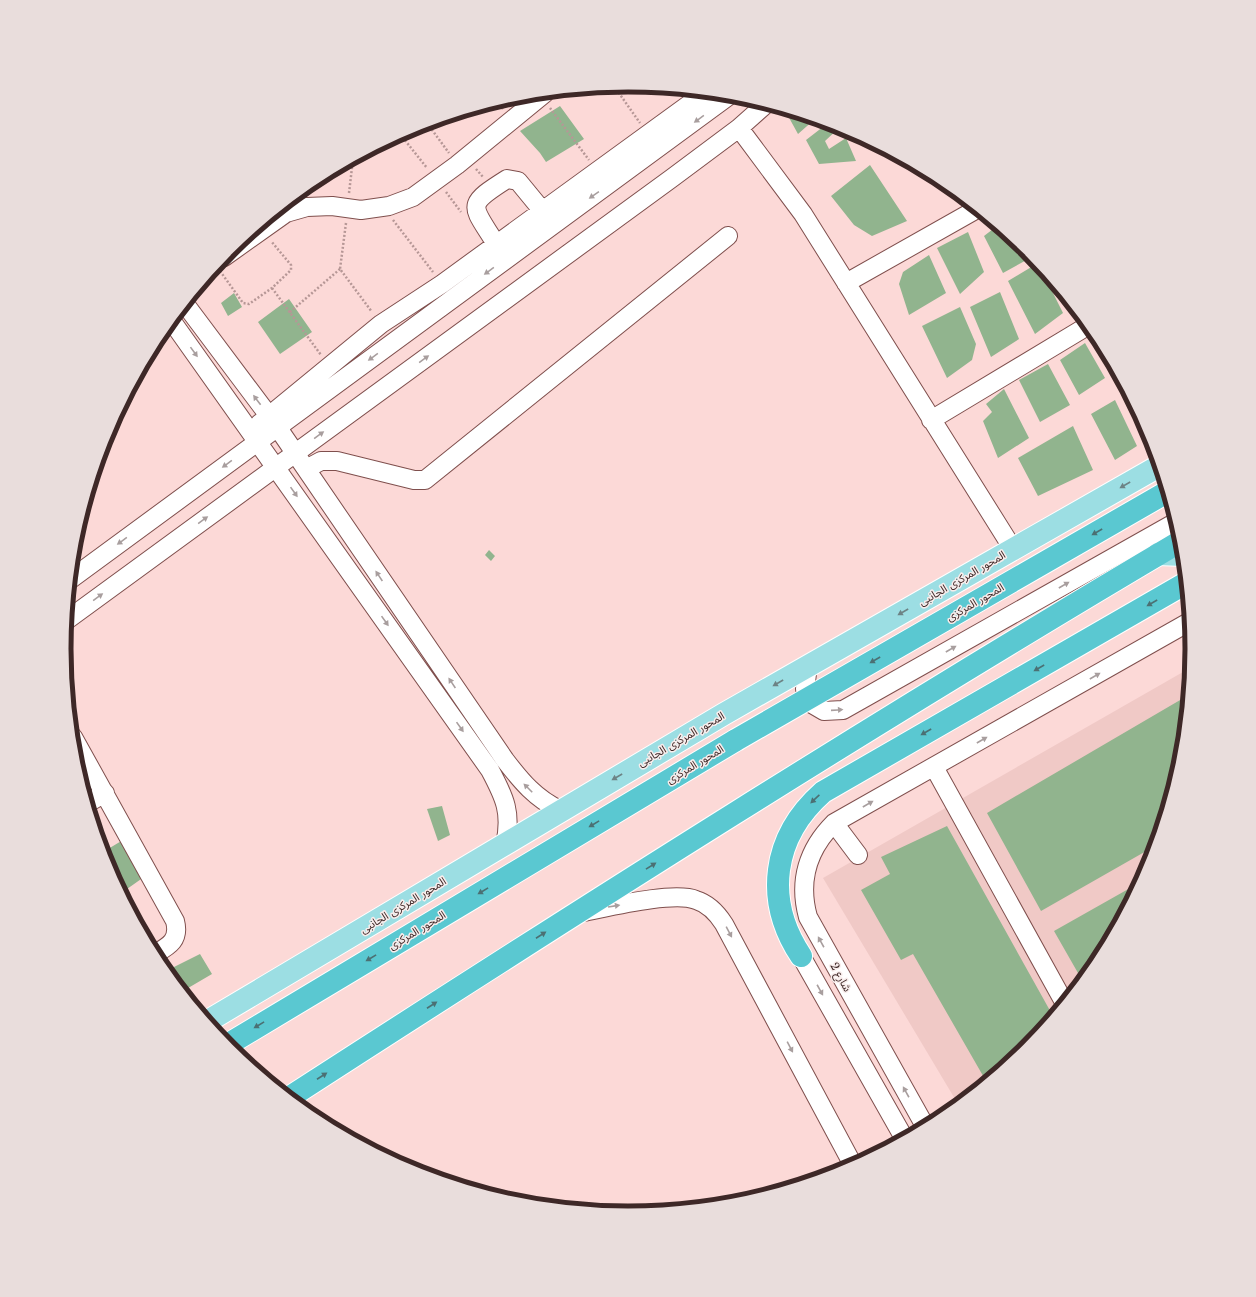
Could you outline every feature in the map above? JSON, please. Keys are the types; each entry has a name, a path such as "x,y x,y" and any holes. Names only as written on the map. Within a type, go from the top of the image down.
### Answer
{"highway":[{"name":"المحور المركزى","path":"233,1041 736,740 1163,494"},
{"path":"295,1094 576,913 1029,631 1175,545"},
{"path":"801,956 786,930 778,900 778,885 781,855 786,840 801,814 811,802 830,788 1181,586"}],"main road":[{"name":"المحور المركزى الجانبى","path":"212,1019 505,845 560,810 808,666 1155,468"},
{"path":"1158,554 1176,555"}],"street":[{"path":"273,422 330,366 381,324 442,284 496,244 548,217 597,171 701,96"},
{"path":"258,233 286,213 307,207 332,206 361,210 383,207 413,197 437,180 537,99"},
{"path":"76,575 254,436 548,217 723,100"},
{"path":"72,616 739,128 762,108"},
{"path":"739,128 803,214 1013,549"},
{"path":"496,244 476,212 476,205 478,199 507,179 518,181 548,217"},
{"path":"846,283 973,212"},
{"path":"306,469 321,461 337,461 414,480 425,480 728,236"},
{"path":"187,307 295,453 505,760 532,792 550,806 560,810"},
{"path":"175,325 490,770 504,796 507,806 508,826 505,845"},
{"path":"931,420 1084,328"},
{"path":"808,666 805,689 812,704 824,711 843,710 1171,525"},
{"path":"858,855 834,823 1184,625"},
{"path":"81,751 175,921 177,933 175,940 171,945 161,951"},
{"path":"490,770 505,760"},
{"path":"934,767 1062,998"},
{"path":"92,800 105,793"},
{"name":"شارع 2","path":"834,823 819,840 813,850 805,871 804,894 808,917 922,1121"},
{"path":"576,913 679,896 697,900 713,909 724,924 850,1159"},
{"path":"801,956 901,1133"}],"path":[{"path":"619,92 649,134"},
{"path":"546,98 597,171"},
{"path":"431,128 461,161 493,188"},
{"path":"404,139 437,180"},
{"path":"290,312 340,268 352,165"},
{"path":"383,207 442,284"},
{"path":"219,270 243,303 248,304 272,288 291,270 291,266 262,230"},
{"path":"340,268 381,324"},
{"path":"272,288 330,366"}],"shaded area":[{"path":"1184,671 1180,721 1166,793 1143,862 1128,895 1091,958 1070,988 1047,1016 995,1067 955,1099 823,878"}],"building":[{"path":"560,106 584,139 546,162 520,131"},
{"path":"787,115 811,123 798,134"},
{"path":"823,127 835,132 825,141 829,149 846,138 856,161 819,164 806,140"},
{"path":"870,165 907,221 872,236 854,225 831,196"},
{"path":"993,229 1027,260 1003,273 984,236"},
{"path":"968,232 984,272 960,294 937,248"},
{"path":"929,255 946,293 909,315 899,284 903,272"},
{"path":"1033,266 1047,281 1063,313 1035,334 1008,281"},
{"path":"1000,292 1019,339 991,357 970,307"},
{"path":"234,293 242,307 228,316 221,303"},
{"path":"289,299 312,332 280,354 258,322"},
{"path":"960,307 976,344 972,360 947,378 922,326"},
{"path":"1085,343 1105,378 1079,395 1060,360"},
{"path":"1048,364 1070,405 1040,422 1019,380"},
{"path":"1004,389 1029,438 998,458 983,421 992,412 986,404"},
{"path":"1115,400 1137,446 1115,460 1091,414"},
{"path":"1073,426 1093,470 1038,496 1018,458"},
{"path":"489,550 495,556 491,561 485,555"},
{"path":"1182,699 1174,757 1166,793 1147,851 1041,911 987,813"},
{"path":"442,806 450,835 438,841 427,809"},
{"path":"947,826 1051,1012 1022,1042 983,1077 913,954 901,960 861,890 890,874 881,857"},
{"path":"123,840 144,877 127,889 136,909 128,895 108,849"},
{"path":"1132,887 1110,927 1079,975 1054,931"},
{"path":"200,954 212,974 187,989 172,968"}]}
